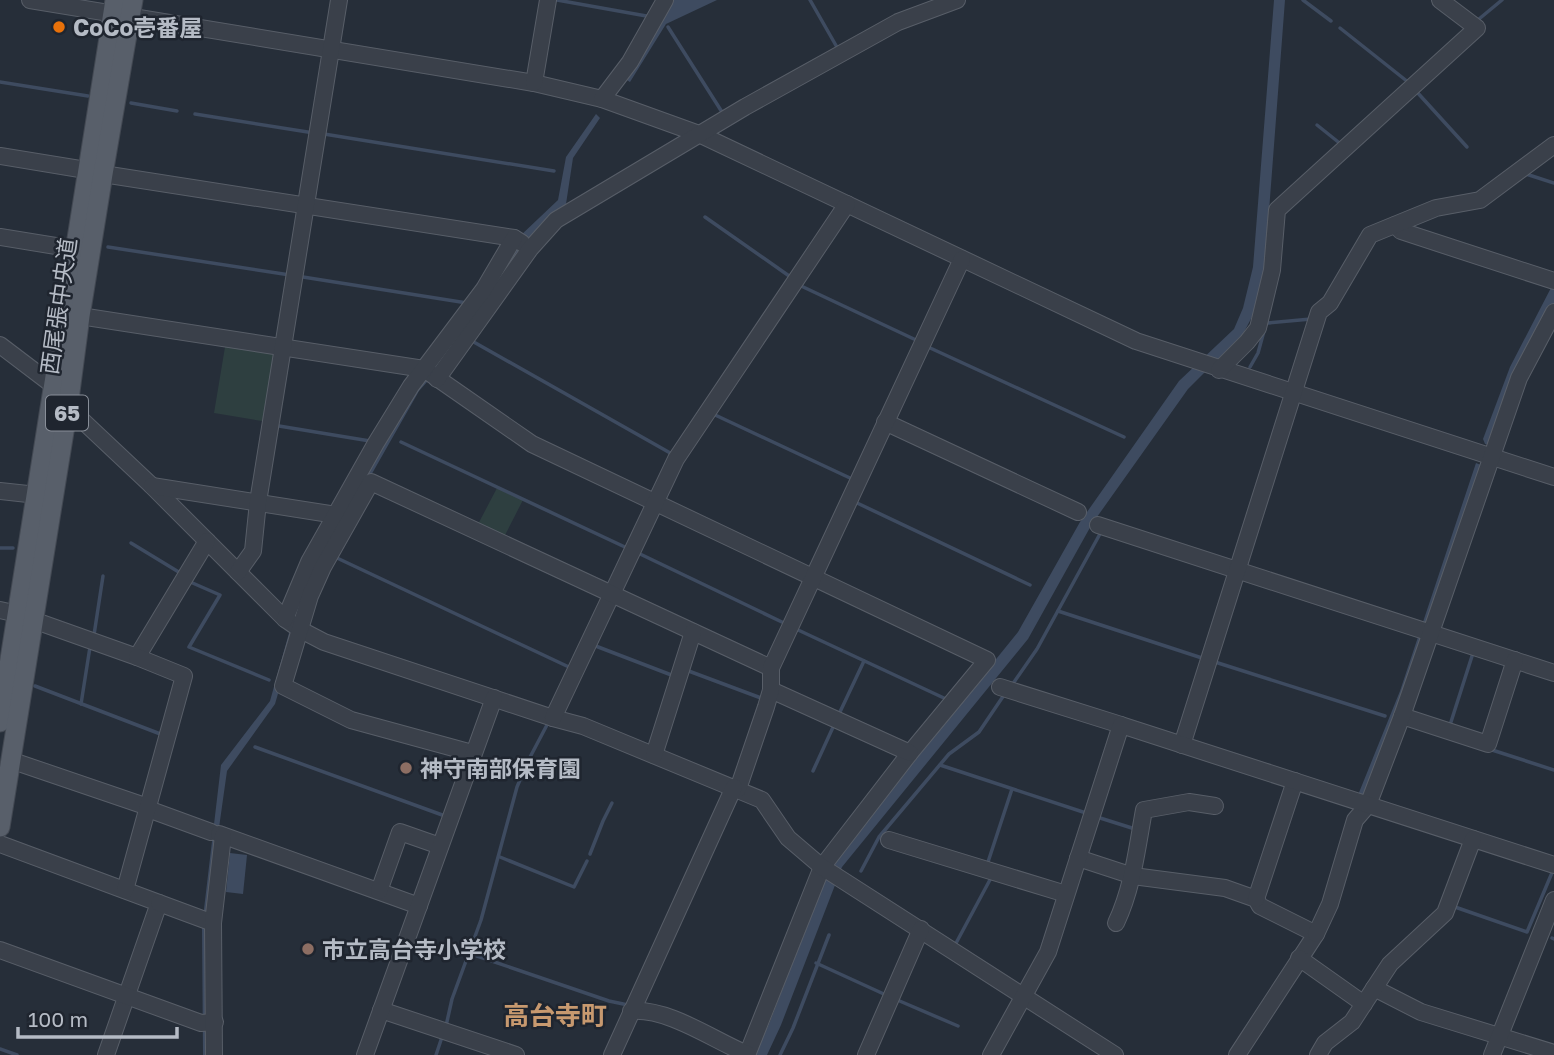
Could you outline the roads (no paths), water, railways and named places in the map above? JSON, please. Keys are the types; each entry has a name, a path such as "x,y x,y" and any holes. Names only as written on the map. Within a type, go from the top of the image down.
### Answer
{"main road":[{"name":"西尾張中央道","path":"0,827 10,760 17,615 68,407 95,172 123,8"},
{"name":"西尾張中央道","path":"0,722 74,249 95,172"}],"street":[{"path":"30,0 123,8 331,51 534,83 602,99 699,134 1136,341 1554,477"},
{"path":"238,572 253,551 258,502 339,0"},
{"path":"534,83 548,0"},
{"path":"602,99 630,62 664,0"},
{"path":"285,619 309,562 376,443 430,374 521,243 699,134 898,22 957,0"},
{"path":"1218,369 1258,328 1272,270 1277,210 1477,28 1440,0"},
{"path":"1182,745 1320,312 1330,303 1370,235 1436,208 1480,200 1554,145"},
{"path":"0,156 521,243"},
{"path":"553,718 676,458 848,204"},
{"path":"1395,225 1401,231 1553,281"},
{"path":"0,237 74,249"},
{"path":"612,1055 736,788 771,690 771,668 962,259"},
{"path":"1237,1055 1316,934 1330,904 1355,820 1368,805 1402,716 1427,632 1519,377 1554,312"},
{"path":"80,316 430,374 533,444 986,660 910,753 824,868 748,1052 715,1041 707,1033 632,1007"},
{"path":"0,345 54,386 68,407 152,486 285,619 300,630 324,642 583,726 762,800 788,838 824,868 1115,1055"},
{"path":"885,422 1078,512"},
{"path":"472,753 351,720 283,686 310,596 323,567 371,482 771,668"},
{"path":"152,486 336,515"},
{"path":"0,491 37,495"},
{"path":"1098,525 1554,673"},
{"path":"137,657 207,541"},
{"path":"17,615 184,676 125,890"},
{"path":"654,755 693,632"},
{"path":"1402,716 1488,744 1515,660"},
{"path":"1000,687 1554,865"},
{"path":"771,690 910,753"},
{"path":"365,1055 494,698"},
{"path":"991,1055 1048,952 1121,725"},
{"path":"10,760 419,906"},
{"path":"1256,899 1295,781"},
{"path":"1116,923 1126,903 1133,876 1144,810 1189,802 1215,806"},
{"path":"379,891 400,832 440,846"},
{"path":"214,1055 210,1023 208,921 218,834"},
{"path":"1318,1055 1325,1043 1352,1022 1390,964 1445,913 1473,839"},
{"path":"889,840 1066,894"},
{"path":"0,844 208,921"},
{"path":"1078,858 1133,876 1225,888 1256,899 1260,905 1316,934"},
{"path":"1492,1055 1554,900"},
{"path":"106,1055 159,903"},
{"path":"866,1055 921,929"},
{"path":"0,950 210,1023"},
{"path":"1299,958 1364,1004"},
{"path":"1374,988 1422,1012 1554,1053"},
{"path":"381,1010 516,1055"}],"water":[{"path":"673,0 717,0 666,24 630,82 625,79"},
{"path":"1274,0 1285,0 1265,264 1254,313 1243,334 1188,389 1092,524 1028,639 842,867 767,1055 754,1055 769,1024 831,863 1018,632 1080,522 1179,381 1234,329 1243,308 1253,267"},
{"path":"596,114 600,118 573,158 566,204 527,241 435,373 419,391 320,565 300,618 293,615 299,596 414,387 519,237 558,200 566,157"},
{"path":"1554,282 1554,304 1516,376 1490,445 1485,444 1483,439 1510,367"},
{"path":"1476,463 1481,465 1367,796 1358,795 1400,691"},
{"path":"289,633 295,635 275,704 227,771 217,842 209,1055 203,1055 202,926 221,765 270,701"},
{"path":"230,853 247,855 243,894 226,892"}],"waterway":[{"path":"557,0 652,17"},
{"path":"810,0 838,49"},
{"path":"1303,0 1331,21"},
{"path":"1479,19 1502,0"},
{"path":"668,27 722,112"},
{"path":"1340,28 1408,82"},
{"path":"0,82 88,96"},
{"path":"1416,91 1467,147"},
{"path":"131,103 177,111"},
{"path":"195,114 314,133"},
{"path":"1317,125 1342,145 1343,143"},
{"path":"324,134 554,171"},
{"path":"1526,174 1554,183"},
{"path":"705,217 792,278"},
{"path":"108,247 290,275"},
{"path":"303,277 467,303"},
{"path":"799,285 916,340"},
{"path":"1268,323 1311,319"},
{"path":"1250,367 1258,353 1267,320"},
{"path":"472,341 672,454"},
{"path":"928,347 1124,437"},
{"path":"713,414 850,478"},
{"path":"279,426 370,441"},
{"path":"401,442 627,548"},
{"path":"855,502 1030,585"},
{"path":"1012,685 1037,649 1101,532"},
{"path":"131,543 182,574"},
{"path":"0,548 13,548"},
{"path":"638,553 784,623"},
{"path":"337,558 571,668"},
{"path":"94,635 103,576"},
{"path":"188,581 220,595 189,647 269,680"},
{"path":"1058,611 1202,658"},
{"path":"796,629 946,699"},
{"path":"593,645 674,676"},
{"path":"81,704 90,647"},
{"path":"1450,725 1473,653"},
{"path":"839,714 864,661"},
{"path":"1215,662 1385,716"},
{"path":"686,670 761,698"},
{"path":"35,686 163,735"},
{"path":"861,871 879,837 949,754 979,732 1004,695"},
{"path":"446,1026 452,999 481,920 517,787 548,723"},
{"path":"813,771 834,725"},
{"path":"255,747 445,816"},
{"path":"1489,749 1554,770"},
{"path":"940,765 1086,813"},
{"path":"987,865 1012,789"},
{"path":"590,854 612,803"},
{"path":"1097,817 1135,829"},
{"path":"500,857 574,887 587,861"},
{"path":"1455,907 1527,932 1554,868"},
{"path":"955,945 992,876"},
{"path":"780,1055 829,935"},
{"path":"467,956 474,955 628,1005"},
{"path":"816,963 886,995"},
{"path":"895,999 958,1026"},
{"path":"436,1055 442,1037"},
{"path":"0,1049 17,1055"}],"place":[{"name":"CoCo壱番屋","path":"59,27"},
{"name":"神守南部保育園","path":"406,768"},
{"name":"市立高台寺小学校","path":"308,949"}],"district":[{"name":"高台寺町","path":"555,1015"}]}
